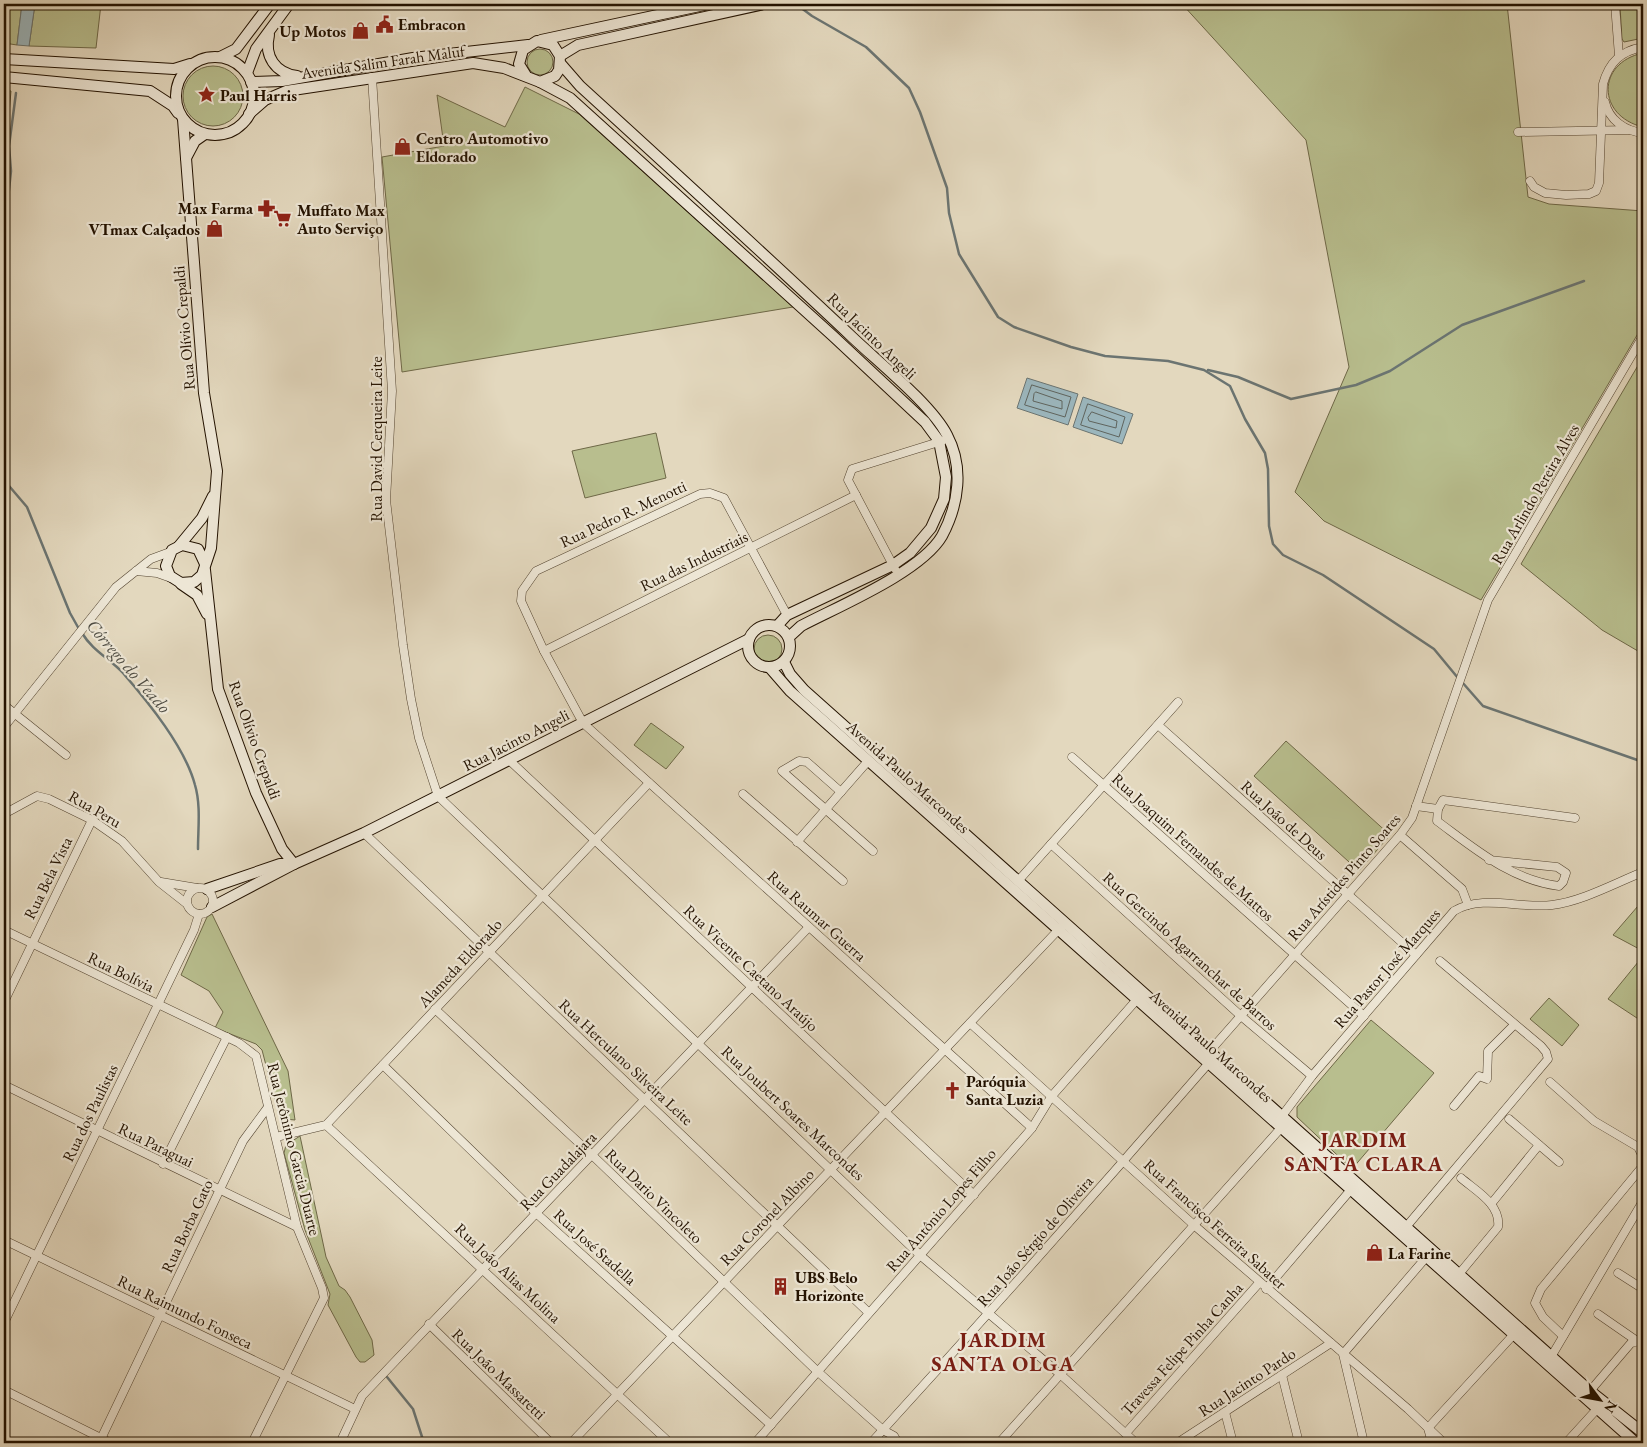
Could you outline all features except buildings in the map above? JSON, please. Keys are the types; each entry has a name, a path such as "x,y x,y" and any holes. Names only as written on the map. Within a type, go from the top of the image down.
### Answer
{"street":[{"path":"4,59 174,69 206,58 220,57 236,50 270,4"},
{"path":"4,77 150,91 172,106 195,130 205,134 218,135 230,132 242,124 249,114 254,98 249,77 256,49 289,4"},
{"name":"Avenida Salim Farah Maluf","path":"249,77 303,77 413,58 532,43 709,4"},
{"path":"560,59 553,45 546,42 532,43 520,57 519,64 526,77 540,82 555,76 560,59 578,45 764,4"},
{"path":"1615,4 1619,56"},
{"path":"270,30 267,53 273,63 282,71 303,77"},
{"path":"1530,181 1534,187 1545,193 1589,194 1596,190 1599,183 1603,129 1603,95 1606,74 1619,56 1643,47"},
{"path":"220,57 230,60 249,77"},
{"name":"Rua Jacinto Angeli","path":"560,59 580,86 760,249 921,403 935,418 959,473 958,488 947,524 941,536 930,550 913,567 801,626 789,637"},
{"path":"182,117 176,102 176,87 183,73 194,63"},
{"name":"Avenida Salim Farah Maluf","path":"249,114 265,100 286,91 473,63 504,68 526,77"},
{"name":"Rua David Cerqueira Leite","path":"372,77 392,391 386,500 411,699 419,738 438,796"},
{"name":"Rua Jacinto Angeli","path":"540,82 570,98 750,260 944,440 946,477 944,499 931,528 910,553 893,565 787,615 777,626"},
{"path":"1603,95 1611,116 1629,130"},
{"name":"Rua Olívio Crepaldi","path":"182,117 204,393 217,471 211,548 205,567 218,689 256,793 282,849 294,864"},
{"path":"1518,132 1603,129 1629,130 1643,133"},
{"path":"185,161 195,140 205,134"},
{"path":"750,260 760,249"},
{"path":"833,336 842,327"},
{"name":"Rua Arlindo Pereira Alves","path":"1456,694 1488,600 1643,336"},
{"path":"899,574 848,480 852,469 944,440"},
{"name":"Rua Olívio Crepaldi","path":"175,549 202,518 216,491"},
{"name":"Rua Pedro R. Menotti","path":"536,571 700,494 710,493 724,498 751,548"},
{"name":"Rua das Industriais","path":"544,651 856,495"},
{"path":"4,727 60,654 116,588 136,571 151,559 188,545 198,549 205,567 194,582 176,581 157,573 136,571"},
{"path":"751,548 787,615"},
{"path":"175,549 166,566 176,581"},
{"name":"Rua Raumar Guerra","path":"536,571 522,591 521,601 544,651 583,723 1032,1128"},
{"name":"Rua Olívio Crepaldi","path":"176,581 197,595 210,619"},
{"path":"777,626 789,637 790,654 784,662 770,668 755,663 750,656 749,639 753,632 760,627 777,626"},
{"name":"Rua Jacinto Angeli","path":"212,907 294,864 364,833 749,639"},
{"name":"Avenida Paulo Marcondes","path":"784,662 790,674 804,690 1057,931 1209,1052 1282,1116 1354,1187 1516,1331 1551,1357 1643,1433"},
{"name":"Avenida Paulo Marcondes","path":"770,668 790,691 868,761 1018,880 1065,923 1208,1064 1280,1129 1406,1227 1429,1254 1458,1274 1597,1409 1636,1443"},
{"name":"Rua Arístides Pinto Soares","path":"1209,1052 1400,835 1412,818 1456,694"},
{"path":"1018,880 1178,702"},
{"path":"4,705 66,755"},
{"name":"Rua João de Deus","path":"1158,725 1346,895 1416,954"},
{"name":"Rua Joaquim Fernandes de Mattos","path":"1072,757 1294,956 1364,1016"},
{"name":"Rua Vicente Caetano Araújo","path":"509,760 884,1113 974,1195"},
{"path":"841,792 807,762 799,761 782,771 873,850"},
{"path":"798,842 868,761"},
{"name":"Alameda Eldorado","path":"326,1125 649,783"},
{"path":"743,794 843,881"},
{"name":"Rua Peru","path":"4,814 37,796 49,799 92,820 122,841 159,882 188,904"},
{"name":"Rua Joubert Soares Marcondes","path":"438,796 832,1168 921,1256 1060,1374 1136,1443"},
{"path":"1489,860 1557,866 1566,873 1563,882 1559,886 1539,884 1489,860 1437,821 1438,809 1443,800 1575,818"},
{"path":"1416,806 1438,809"},
{"name":"Rua Bela Vista","path":"4,1002 92,820"},
{"name":"Rua Herculano Silveira Leite","path":"364,833 868,1312"},
{"path":"1400,835 1462,889 1468,905 1558,904 1643,872"},
{"name":"Rua Gercindo Agarranchar de Barros","path":"1051,844 1241,1016 1312,1076"},
{"name":"Rua Jacinto Angeli","path":"202,888 280,864 294,864"},
{"path":"159,882 202,888 213,897 212,907 204,914 199,914 194,912 188,904 189,894 202,888"},
{"name":"Rua Pastor José Marques","path":"1280,1129 1282,1116 1312,1076 1454,911 1468,905"},
{"name":"Rua dos Paulistas","path":"4,1323 194,930 199,914"},
{"name":"Rua Coronel Albino","path":"571,1443 1065,923"},
{"name":"Rua Guadalajara","path":"340,1443 362,1396 808,927"},
{"name":"Rua Bolívia","path":"4,930 227,1037"},
{"path":"1406,1227 1548,1060 1546,1052 1541,1046 1440,961"},
{"name":"Rua Antônio Lopes Filho","path":"755,1443 868,1312 921,1256 1032,1128 1051,1097 1140,996"},
{"name":"Rua Dario Vincoleto","path":"435,1009 592,1155 818,1371 883,1430 894,1436 898,1443"},
{"name":"Rua Francisco Ferreira Sabater","path":"970,1023 1195,1226 1444,1443"},
{"path":"1454,1106 1479,1076 1487,1079 1488,1051 1514,1025"},
{"path":"163,1164 227,1037"},
{"name":"Rua Jerônimo Garcia Duarte","path":"227,1037 244,1046 256,1056 297,1227 322,1288 324,1298 252,1443"},
{"path":"1208,1064 1209,1052"},
{"name":"Rua João Sérgio de Oliveira","path":"871,1443 989,1314 1208,1064"},
{"name":"Rua José Stadella","path":"383,1065 536,1213 771,1425"},
{"path":"1550,1082 1594,1121 1638,1148 1643,1157 1642,1167 1540,1289 1535,1303 1543,1317 1563,1336"},
{"name":"Rua Paraguai","path":"4,1085 163,1164 297,1227"},
{"name":"Rua Borba Gato","path":"101,1441 218,1190 243,1141 268,1107"},
{"path":"1509,1119 1559,1162"},
{"path":"276,1138 326,1125"},
{"name":"Rua João Alias Molina","path":"326,1125 483,1268 616,1396 670,1443"},
{"path":"999,1443 1280,1129"},
{"path":"1491,1204 1539,1145"},
{"path":"1458,1274 1498,1226 1497,1211 1461,1178"},
{"name":"Travessa Felipe Pinha Canha","path":"1126,1433 1354,1187"},
{"path":"1551,1357 1643,1200"},
{"name":"Rua Raimundo Fonseca","path":"4,1240 355,1409"},
{"path":"1364,1443 1343,1354 1429,1254"},
{"path":"1618,1273 1643,1289"},
{"path":"1598,1314 1640,1341"},
{"name":"Rua João Massaretti","path":"429,1324 551,1443"},
{"path":"1432,1443 1428,1428 1516,1331"},
{"path":"1590,1391 1631,1342 1640,1341"},
{"name":"Rua Jacinto Pardo","path":"1177,1443 1331,1343"},
{"path":"1282,1375 1299,1443"},
{"path":"4,1390 101,1441 111,1443"},
{"path":"1566,1443 1597,1409"},
{"path":"1225,1412 1233,1443"}],"green space":[{"path":"4,4 22,4 17,45 4,43"},
{"path":"35,4 101,4 96,48 29,46"},
{"path":"1182,4 1507,4 1528,197 1549,204 1643,211 1643,325 1481,600 1324,521 1295,492 1349,367 1306,140"},
{"path":"1643,4 1643,38 1624,42 1622,39 1620,6"},
{"path":"540,49 549,53 553,62 549,71 540,75 531,71 527,62 531,53"},
{"path":"1643,53 1643,127 1628,121 1617,112 1610,101 1608,90 1610,78 1617,67 1628,59"},
{"path":"207,66 219,66 230,71 238,79 243,90 241,108 230,121 219,126 207,126 196,121 188,113 183,102 183,90 188,79 196,71"},
{"path":"525,87 579,114 793,307 402,372 382,157 444,146 437,95 505,127"},
{"path":"4,90 11,91 4,171"},
{"path":"1643,357 1643,654 1602,630 1521,564"},
{"path":"656,433 666,478 585,498 572,451"},
{"path":"768,635 778,639 782,649 778,659 768,663 758,659 754,649 758,639"},
{"path":"651,723 684,747 666,769 634,745"},
{"path":"1286,741 1390,835 1359,871 1254,776"},
{"path":"1638,906 1643,907 1643,951 1613,935"},
{"path":"212,914 288,1071 295,1120 284,1119 279,1115 262,1050 256,1044 215,1028 223,1012 209,991 181,975 207,917"},
{"path":"1643,956 1643,1022 1608,999"},
{"path":"1549,998 1579,1025 1562,1046 1530,1019"},
{"path":"1371,1020 1434,1073 1352,1169 1297,1117 1297,1107"},
{"path":"300,1136 326,1257 339,1286 350,1297 372,1340 374,1355 365,1362 360,1362 356,1357 328,1305 330,1294 305,1230 284,1153 286,1145"}],"water":[{"path":"22,4 35,4 29,46 17,45"},
{"path":"1027,378 1078,394 1068,425 1017,408"},
{"path":"1083,397 1133,414 1122,444 1073,427"}],"waterway":[{"path":"796,4 812,16 866,47 909,88 920,112 947,188 949,213 959,254 998,317 1014,327 1071,347 1105,356 1168,361 1204,370 1230,386 1245,419 1265,453 1268,469 1269,526 1273,544 1283,555 1323,575 1434,649 1458,678"},
{"name":"Córrego do Veado","path":"4,235 11,171 9,146 16,93"},
{"path":"1208,370 1238,377 1291,399 1356,385 1390,371 1462,325 1584,281"},
{"name":"Córrego do Veado","path":"4,480 27,507 70,613 79,629"},
{"name":"Córrego do Veado","path":"82,633 133,685 165,726 183,756 190,770 197,793 199,809 198,849"},
{"path":"1462,682 1483,706 1643,762"},
{"path":"387,1377 413,1409 424,1443"}],"place":[{"name":"Embracon","path":"384,24"},
{"name":"Up Motos","path":"360,31"},
{"name":"Paul Harris","path":"206,95"},
{"name":"Centro Automotivo Eldorado","path":"402,147"},
{"name":"Max Farma","path":"267,208"},
{"name":"Muffato Max Auto Serviço","path":"283,219"},
{"name":"VTmax Calçados","path":"214,229"},
{"name":"Paróquia Santa Luzia","path":"952,1090"},
{"name":"La Farine","path":"1374,1253"},
{"name":"UBS Belo Horizonte","path":"781,1286"}],"district":[{"name":"JARDIM SANTA CLARA","path":"1364,1151"},
{"name":"JARDIM SANTA OLGA","path":"1003,1351"}]}
